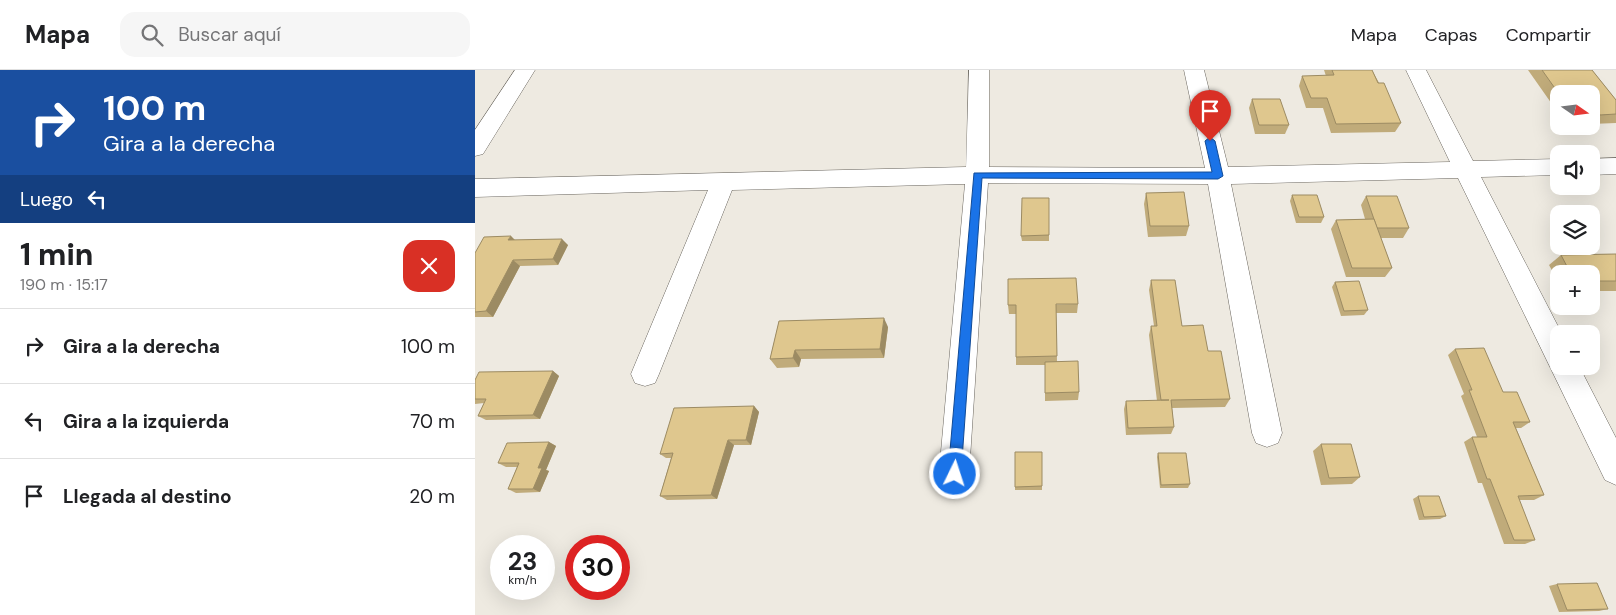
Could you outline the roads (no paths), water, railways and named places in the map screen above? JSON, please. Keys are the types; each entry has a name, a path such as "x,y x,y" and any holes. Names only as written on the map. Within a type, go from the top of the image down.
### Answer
{"street":[{"path":"475,148 525,70"},
{"path":"955,474 977,175 979,70"},
{"path":"1194,70 1218,176 1267,433"},
{"path":"1416,70 1550,338"},
{"path":"1600,167 1616,166"},
{"path":"475,188 977,175 1218,176 1550,167"},
{"path":"645,374 723,182"},
{"path":"1568,375 1616,470"}]}
